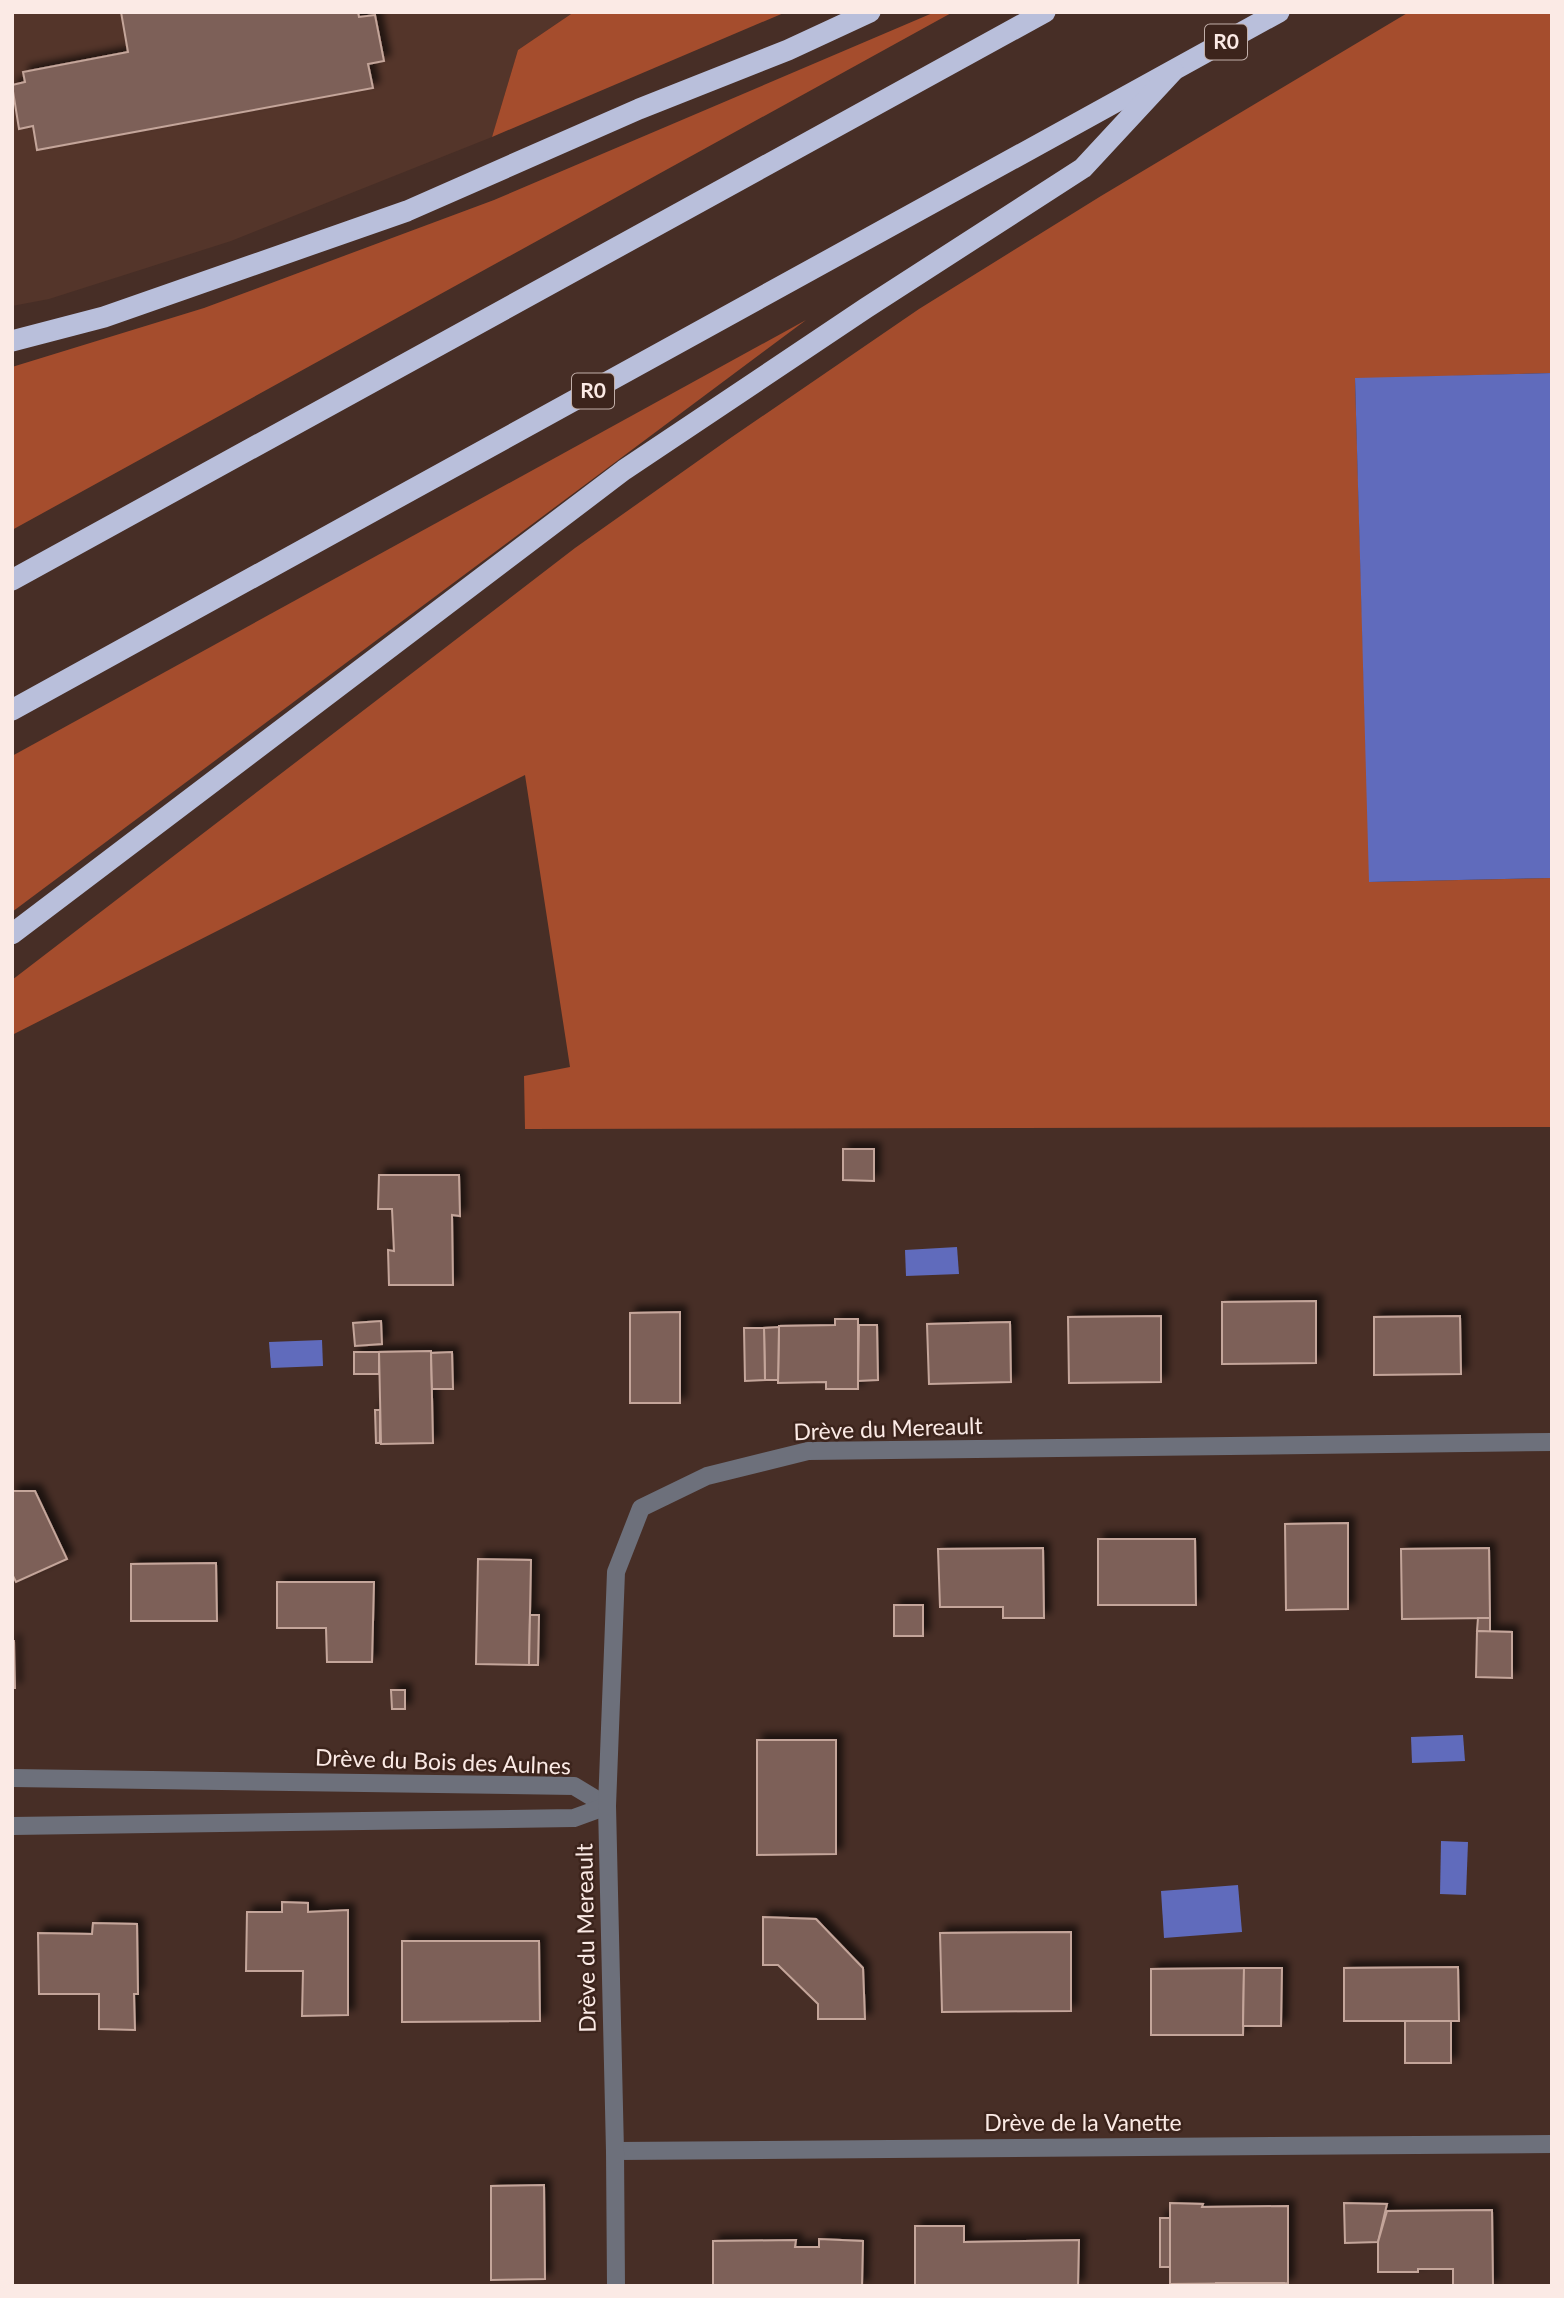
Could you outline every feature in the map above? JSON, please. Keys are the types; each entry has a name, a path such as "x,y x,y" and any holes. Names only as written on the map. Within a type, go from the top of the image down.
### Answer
{"highway":[{"path":"12,341 104,317 407,211 639,109 788,50 870,12"},
{"path":"12,580 1045,12"},
{"name":"R0","path":"12,710 1279,12"},
{"path":"12,934 625,470 1083,167 1172,71"}],"street":[{"name":"Drève du Mereault","path":"616,2286 607,1806 616,1572 641,1508 707,1476 808,1451 1552,1442"},
{"name":"Drève du Bois des Aulnes","path":"12,1778 574,1786 607,1806"},
{"path":"12,1826 574,1818 607,1806"},
{"name":"Drève de la Vanette","path":"615,2151 1552,2144"}],"shaded area":[{"path":"12,12 574,12 518,50 492,137 231,241 49,299 12,306"},
{"path":"574,12 786,12 492,137 518,50"},
{"path":"935,12 953,12 12,530 12,367 204,308 494,200"},
{"path":"1409,12 1552,12 1552,373 1355,379 1370,882 1552,878 1552,1127 525,1129 524,1076 570,1067 525,775 12,1035 12,980 575,548 919,309 1101,196"},
{"path":"806,320 12,912 12,756"}],"water":[{"path":"1552,373 1552,878 1369,882 1355,378"},
{"path":"957,1247 959,1274 906,1276 905,1250"},
{"path":"322,1340 323,1366 271,1368 269,1342"},
{"path":"1463,1735 1465,1761 1412,1763 1411,1737"},
{"path":"1441,1841 1468,1842 1466,1895 1440,1894"},
{"path":"1238,1885 1242,1932 1164,1938 1161,1891"}],"building":[{"path":"121,12 358,12 359,17 375,15 384,61 368,64 373,88 37,150 33,126 19,129 12,85 25,82 23,72 128,52"},
{"path":"843,1149 874,1149 874,1181 843,1180"},
{"path":"379,1175 459,1175 460,1216 452,1215 453,1285 389,1285 388,1250 394,1251 392,1209 378,1209"},
{"path":"1316,1301 1316,1363 1222,1364 1222,1302"},
{"path":"680,1312 680,1403 630,1403 630,1313"},
{"path":"1161,1316 1161,1382 1069,1383 1068,1317"},
{"path":"1460,1316 1461,1374 1374,1375 1374,1317"},
{"path":"835,1319 858,1319 858,1389 826,1389 826,1382 778,1383 779,1326 835,1325"},
{"path":"381,1321 382,1344 355,1346 353,1323"},
{"path":"1010,1322 1011,1382 929,1384 927,1324"},
{"path":"859,1325 877,1325 878,1380 858,1381"},
{"path":"779,1327 778,1380 765,1380 764,1328"},
{"path":"744,1328 764,1328 765,1380 745,1381"},
{"path":"431,1351 433,1443 381,1444 379,1352"},
{"path":"354,1352 379,1352 379,1374 354,1374"},
{"path":"452,1352 453,1389 432,1389 431,1353"},
{"path":"375,1410 380,1410 380,1443 376,1443"},
{"path":"12,1491 35,1491 67,1559 16,1582 12,1574"},
{"path":"1348,1523 1348,1609 1286,1610 1285,1524"},
{"path":"1098,1539 1195,1539 1196,1605 1098,1605"},
{"path":"1043,1548 1044,1618 1003,1618 1003,1607 940,1607 938,1549"},
{"path":"1489,1548 1490,1618 1402,1619 1401,1549"},
{"path":"478,1559 531,1560 529,1665 476,1664"},
{"path":"216,1563 217,1621 131,1621 131,1564"},
{"path":"277,1582 374,1582 372,1662 327,1662 326,1628 277,1628"},
{"path":"894,1605 923,1605 923,1636 894,1636"},
{"path":"530,1615 539,1615 538,1665 529,1665"},
{"path":"1478,1618 1490,1618 1490,1632 1477,1631"},
{"path":"1477,1631 1512,1632 1512,1678 1476,1677"},
{"path":"14,1641 15,1688 12,1688"},
{"path":"391,1690 405,1690 405,1709 392,1709"},
{"path":"757,1740 836,1740 836,1854 757,1855"},
{"path":"282,1902 308,1903 308,1912 348,1910 348,2015 302,2016 303,1971 246,1971 247,1912 282,1912"},
{"path":"763,1917 816,1919 863,1968 865,2019 818,2019 818,2004 778,1965 763,1965"},
{"path":"93,1923 137,1924 138,1994 134,1994 135,2030 99,2029 99,1994 39,1994 38,1933 92,1934"},
{"path":"1071,1932 1071,2011 942,2012 940,1933"},
{"path":"402,1941 539,1941 540,2021 402,2022"},
{"path":"1458,1967 1459,2021 1344,2021 1344,1968"},
{"path":"1244,1968 1243,2035 1151,2035 1151,1969"},
{"path":"1244,1968 1282,1968 1281,2026 1243,2026"},
{"path":"1405,2021 1451,2021 1451,2063 1405,2063"},
{"path":"544,2185 545,2279 491,2280 491,2186"},
{"path":"1170,2203 1203,2204 1202,2207 1288,2206 1288,2283 1170,2284"},
{"path":"1344,2203 1387,2204 1378,2242 1345,2243"},
{"path":"1492,2210 1493,2286 1453,2286 1453,2269 1378,2272 1378,2242 1387,2211"},
{"path":"1160,2218 1170,2218 1170,2267 1160,2267"},
{"path":"915,2226 964,2226 964,2242 1079,2240 1078,2286 915,2286"},
{"path":"819,2239 863,2241 862,2286 713,2286 713,2241 796,2240 795,2247 819,2247"},
{"path":"1216,2283 1247,2283 1247,2286 1216,2286"},
{"path":"1247,2283 1284,2283 1284,2286 1247,2286"}]}
